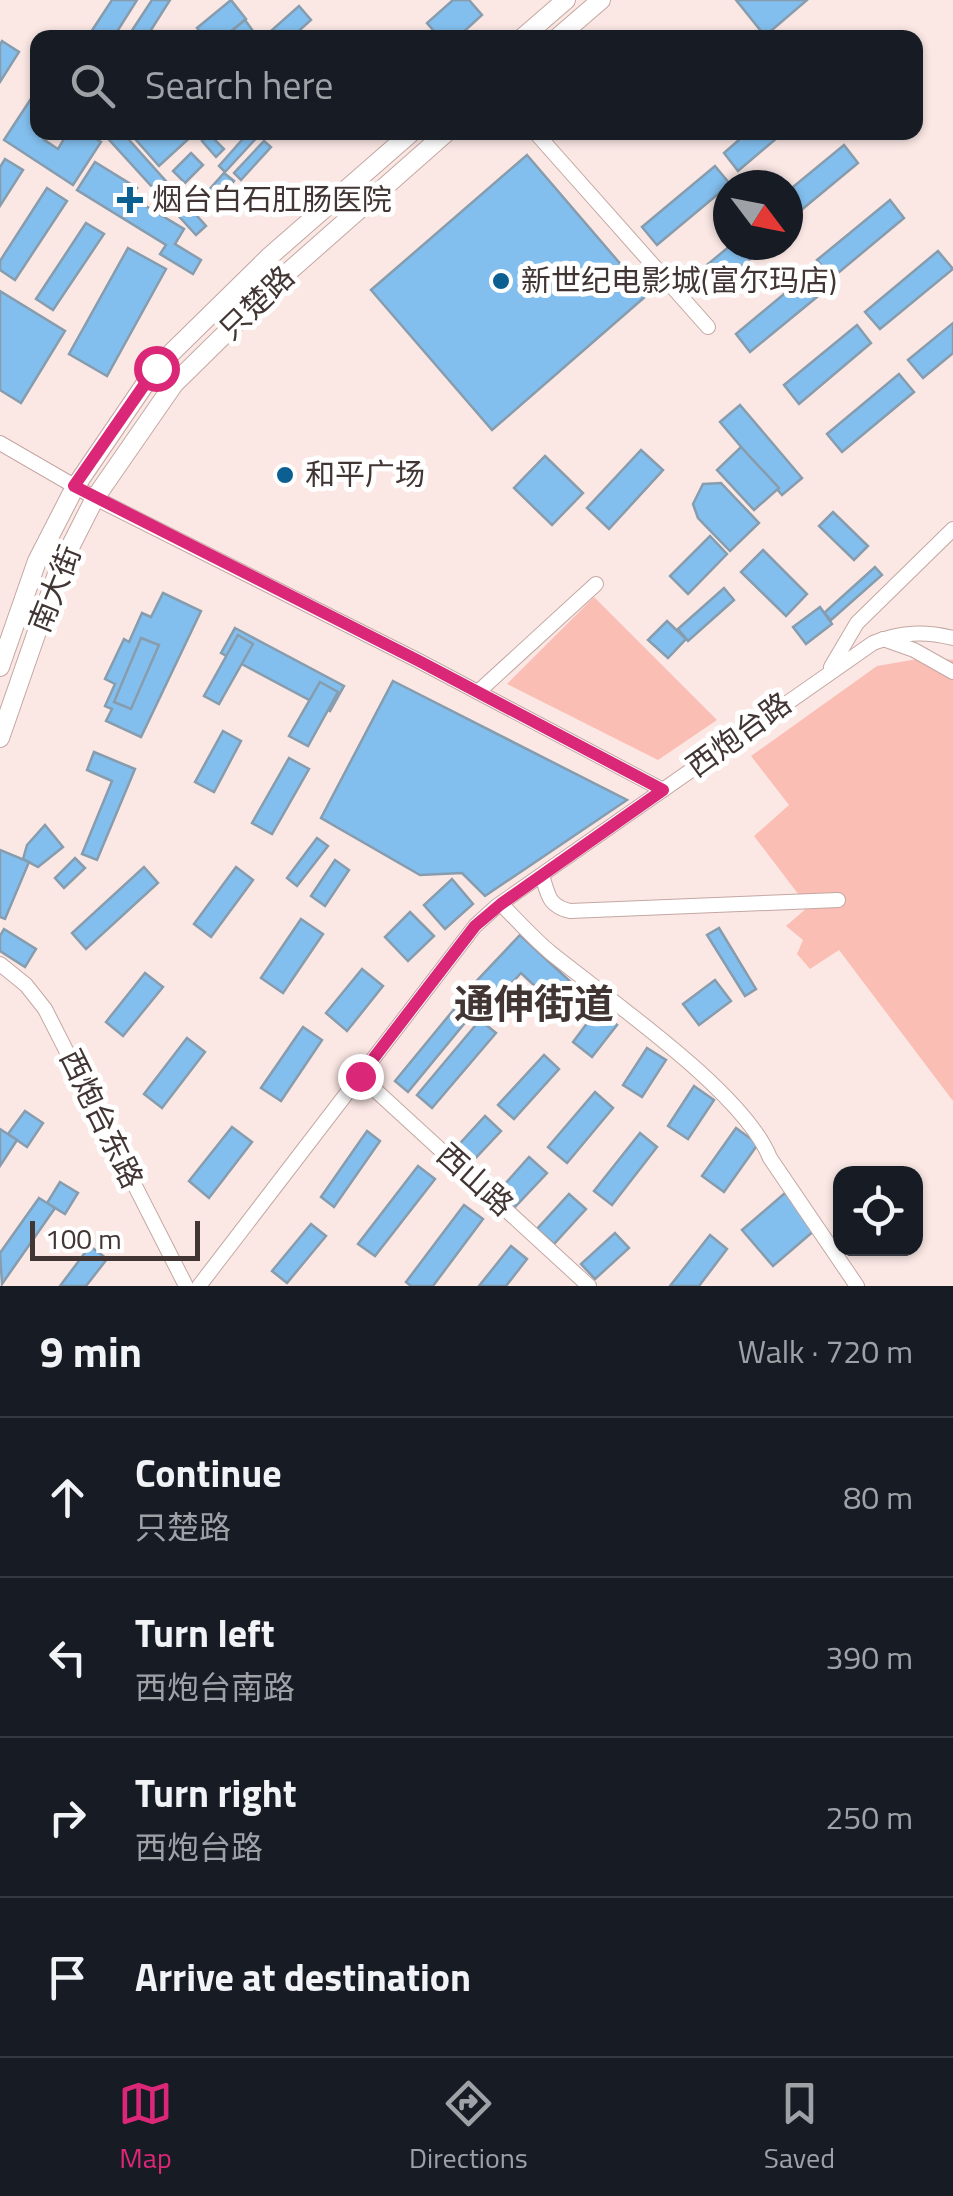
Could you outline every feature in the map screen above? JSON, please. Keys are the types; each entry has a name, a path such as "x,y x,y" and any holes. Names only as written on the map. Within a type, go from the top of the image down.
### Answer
{"main road":[{"path":"531,30 566,0"},
{"path":"566,30 601,0"},
{"name":"只楚路","path":"74,486 156,368 270,256 403,140"},
{"name":"只楚路","path":"95,498 174,384 286,274 438,140"},
{"name":"南大街","path":"0,667 36,561 74,486"},
{"name":"南大街","path":"0,738 58,570 95,498"}],"street":[{"path":"542,140 708,327"},
{"path":"0,443 95,498 663,790"},
{"name":"西炮台路","path":"199,1286 475,926 828,672 857,623 953,529"},
{"path":"478,692 596,584"},
{"path":"828,672 898,633 953,638"},
{"path":"883,638 953,672"},
{"path":"542,875 550,902 570,911 838,900"},
{"path":"501,904 546,949 715,1087 764,1141 770,1158 857,1286"},
{"name":"西炮台东路","path":"0,964 26,985 46,1009 186,1286"},
{"name":"西山路","path":"360,1076 589,1286"}],"shaded area":[{"path":"594,597 717,720 658,760 507,684"},
{"path":"929,657 953,660 953,1101 839,950 810,969 797,954 803,940 786,926 808,907 754,836 789,805 751,756 877,666"}],"building":[{"path":"112,0 137,0 118,30 92,30"},
{"path":"152,0 170,0 151,30 132,30"},
{"path":"231,0 246,19 233,30 197,28"},
{"path":"453,0 469,0 482,15 466,30 433,30 427,23"},
{"path":"736,0 807,0 772,30 760,30"},
{"path":"299,6 311,20 300,30 272,30"},
{"path":"245,20 252,30 233,30"},
{"path":"2,41 19,52 0,82 0,45"},
{"path":"30,100 30,140 44,140 58,149 63,140 101,142 73,185 4,140"},
{"path":"109,140 129,140 206,226 196,235"},
{"path":"136,140 187,140 159,166"},
{"path":"215,140 224,149 216,157 202,141"},
{"path":"242,140 255,140 225,172 219,166"},
{"path":"739,140 775,140 739,170 724,153"},
{"path":"264,141 271,147 241,180 234,173"},
{"path":"844,145 858,163 803,209 803,179"},
{"path":"191,153 203,165 185,183 173,171"},
{"path":"527,155 647,295 492,430 371,290"},
{"path":"5,159 23,170 0,206 0,167"},
{"path":"95,162 137,188 131,197 184,229 175,244 201,260 193,274 160,254 166,245 77,190"},
{"path":"715,166 718,170 713,170 713,198 657,245 642,227"},
{"path":"224,173 234,181 211,208 201,199"},
{"path":"47,188 67,201 15,280 0,270 0,261"},
{"path":"890,200 904,218 832,278 817,260"},
{"path":"86,223 104,234 53,310 36,299"},
{"path":"128,248 166,269 107,376 69,354"},
{"path":"938,251 953,269 880,329 865,312"},
{"path":"713,260 749,260 705,297 690,279"},
{"path":"808,274 823,292 750,352 736,334"},
{"path":"0,291 65,331 21,403 0,390"},
{"path":"953,323 953,353 923,378 908,360"},
{"path":"857,325 871,343 799,404 784,385"},
{"path":"899,374 914,392 842,452 827,434"},
{"path":"740,405 802,478 782,495 720,422"},
{"path":"741,447 779,488 754,510 717,470"},
{"path":"641,450 663,470 609,529 587,508"},
{"path":"545,456 583,493 552,525 514,488"},
{"path":"721,483 759,523 730,551 698,518 693,504 703,484"},
{"path":"833,512 868,546 854,560 819,526"},
{"path":"710,536 727,554 688,594 670,576"},
{"path":"763,550 807,594 786,616 741,572"},
{"path":"875,567 882,575 831,620 824,613"},
{"path":"724,588 734,600 688,641 678,629"},
{"path":"163,593 201,611 141,737 106,721 112,709 105,706 115,684 105,679 124,639 129,642 142,613 151,617"},
{"path":"820,607 832,624 806,644 793,627"},
{"path":"667,621 686,639 668,658 648,640"},
{"path":"235,628 344,686 330,711 221,653"},
{"path":"238,635 253,644 219,704 204,696"},
{"path":"141,638 159,645 131,709 114,702"},
{"path":"393,681 627,800 485,896 462,873 420,875 321,818"},
{"path":"320,682 338,692 308,746 289,736"},
{"path":"223,731 241,741 214,792 195,782"},
{"path":"94,752 135,769 97,860 82,854 112,781 87,770"},
{"path":"289,758 309,769 272,834 252,823"},
{"path":"45,825 63,847 38,867 23,859 27,845"},
{"path":"317,838 328,846 297,886 287,878"},
{"path":"0,850 29,862 5,919 0,917"},
{"path":"75,858 85,868 64,888 55,878"},
{"path":"335,860 349,870 325,906 311,896"},
{"path":"144,867 158,883 86,949 72,933"},
{"path":"236,867 253,880 211,937 194,924"},
{"path":"452,879 473,904 445,929 424,905"},
{"path":"410,912 434,936 408,961 385,937"},
{"path":"301,919 323,934 283,993 261,978"},
{"path":"719,928 756,989 745,996 707,935"},
{"path":"4,929 36,949 25,967 0,951"},
{"path":"520,935 573,984 554,1004 521,973 496,1000 504,1007 495,1016 468,990"},
{"path":"362,969 383,986 347,1031 326,1013"},
{"path":"145,973 163,987 123,1036 106,1022"},
{"path":"715,980 731,1001 699,1025 683,1004"},
{"path":"460,1002 473,1013 408,1092 395,1081"},
{"path":"597,1010 617,1025 592,1057 573,1042"},
{"path":"480,1020 496,1033 432,1108 417,1095"},
{"path":"303,1027 322,1040 281,1101 261,1088"},
{"path":"187,1038 205,1052 162,1108 144,1094"},
{"path":"647,1048 666,1060 642,1097 623,1085"},
{"path":"544,1055 559,1069 514,1119 498,1105"},
{"path":"694,1086 714,1100 688,1139 668,1126"},
{"path":"595,1092 613,1108 567,1163 548,1147"},
{"path":"25,1111 43,1123 27,1147 8,1134"},
{"path":"485,1116 501,1131 470,1164 454,1150"},
{"path":"232,1127 252,1142 209,1198 189,1181"},
{"path":"736,1128 758,1144 724,1192 702,1176"},
{"path":"0,1129 17,1140 0,1166"},
{"path":"367,1131 380,1141 334,1207 321,1197"},
{"path":"640,1133 657,1147 612,1205 594,1191"},
{"path":"529,1157 547,1173 514,1208 497,1193"},
{"path":"418,1166 435,1179 375,1256 358,1244"},
{"path":"60,1182 78,1193 65,1214 47,1203"},
{"path":"785,1193 816,1229 773,1266 742,1230"},
{"path":"569,1194 586,1209 554,1244 537,1229"},
{"path":"39,1198 55,1208 2,1284 0,1253"},
{"path":"464,1205 483,1219 433,1286 411,1286 406,1282"},
{"path":"311,1224 326,1236 287,1283 272,1271"},
{"path":"615,1233 629,1248 595,1279 581,1264"},
{"path":"710,1235 727,1249 699,1286 670,1286"},
{"path":"90,1246 107,1259 86,1286 60,1286"},
{"path":"511,1246 527,1259 506,1286 479,1286"}],"place":[{"name":"烟台白石肛肠医院","path":"130,200"},
{"name":"新世纪电影城(富尔玛店)","path":"501,281"},
{"name":"和平广场","path":"285,475"}],"district":[{"name":"通伸街道","path":"534,1004"}],"route":[{"path":"156,368 74,486 663,790 475,926 360,1076"}]}
